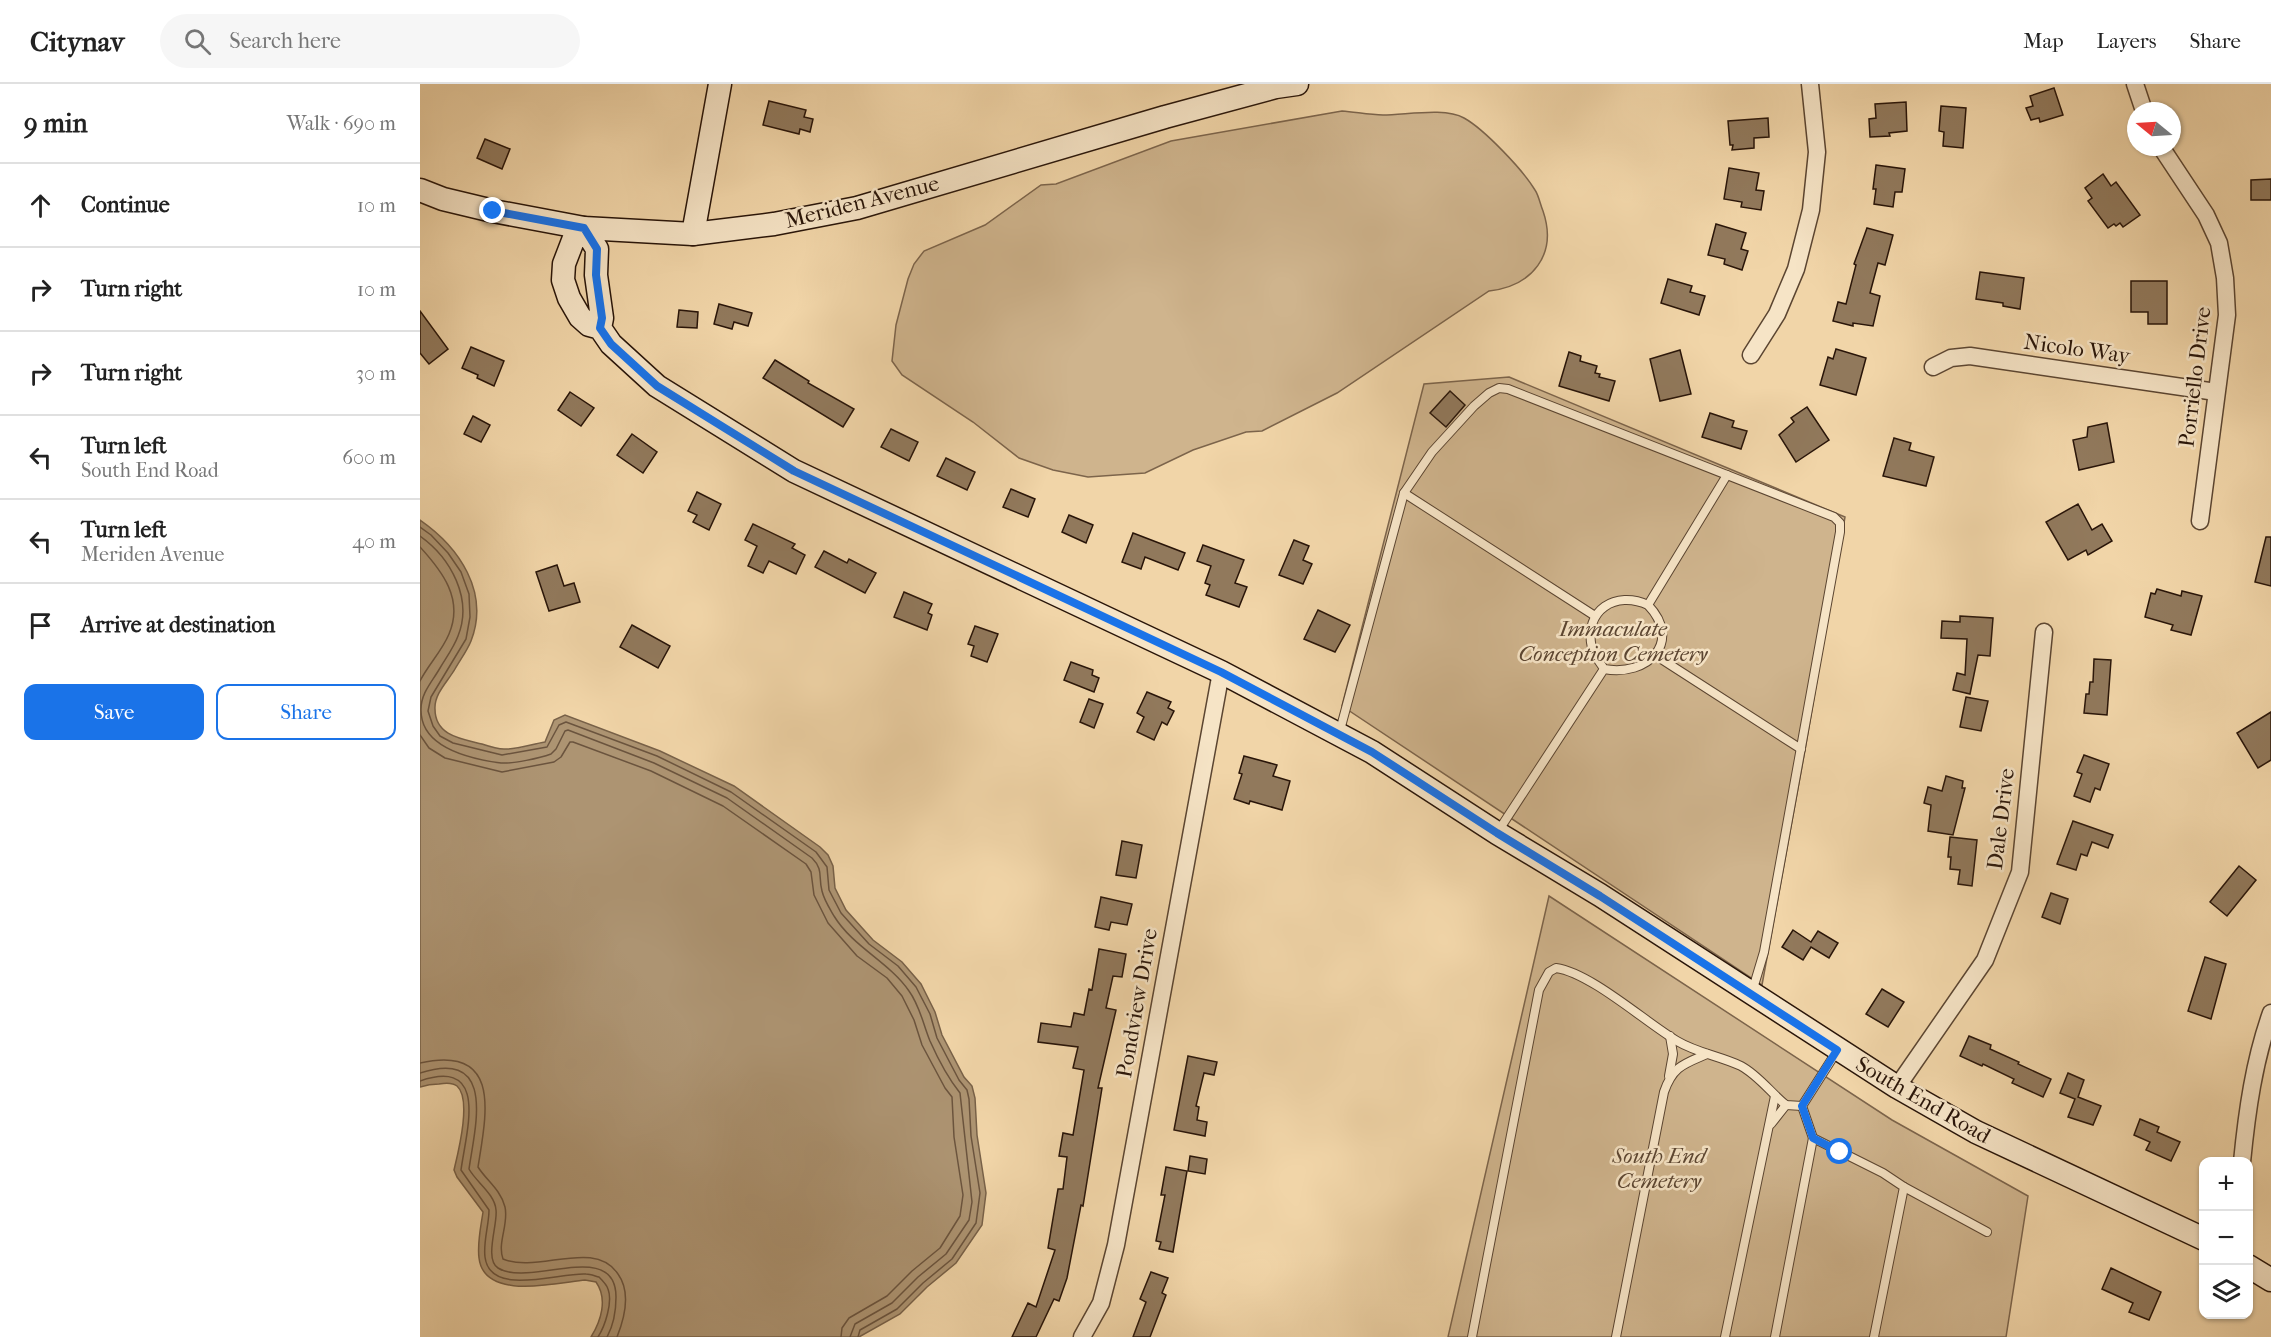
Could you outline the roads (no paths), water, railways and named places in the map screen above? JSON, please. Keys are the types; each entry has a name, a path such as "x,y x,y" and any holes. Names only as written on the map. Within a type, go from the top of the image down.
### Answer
{"street":[{"path":"693,234 720,84"},
{"name":"Meriden Avenue","path":"420,190 443,199 493,211 584,228 693,234 774,224 857,208 1165,117 1276,87 1297,84"},
{"path":"1751,356 1777,314 1796,269 1811,210 1818,152 1810,84"},
{"path":"2135,84 2141,102"},
{"name":"Porriello Drive","path":"2167,156 2206,215 2219,243 2225,278 2227,315 2200,521"},
{"path":"584,228 597,249 596,275 602,318 600,328"},
{"name":"South End Road","path":"584,228 574,238 564,264 563,280 569,298 579,317 589,325 600,328 611,344 657,386 794,471 1221,672 1372,752 1897,1087 1976,1132 2199,1237"},
{"name":"Nicolo Way","path":"1933,367 1951,358 1970,356 2216,392"},
{"name":"Dale Drive","path":"1897,1087 1985,960 2020,873 2044,632"},
{"name":"Pondview Drive","path":"1082,1337 1101,1303 1116,1245 1221,672"},
{"path":"2243,1157 2253,1078 2262,1038 2271,1013"},
{"path":"2253,1269 2271,1280"}],"lane":[{"path":"1339,734 1404,494 1432,452 1474,406 1499,388 1508,389 1572,413 1834,517 1841,526 1764,952 1752,993"},
{"path":"1648,605 1727,475"},
{"path":"1404,494 1595,616"},
{"path":"1620,600 1634,600 1648,605 1661,625 1661,640 1653,659 1627,670 1604,669 1593,648 1591,629 1595,616 1604,607 1620,600"},
{"path":"1655,655 1801,749"},
{"path":"1497,833 1604,669"},
{"path":"1472,1337 1539,990 1549,972 1556,968 1570,971 1634,1010 1670,1036 1707,1054 1742,1067 1786,1106 1802,1106"},
{"path":"1616,1337 1673,1054 1670,1036"},
{"path":"1802,1106 1837,1050"},
{"path":"1668,1079 1683,1064 1707,1054"},
{"path":"1725,1337 1775,1096"},
{"path":"1769,1126 1786,1106"},
{"path":"1775,1337 1813,1138 1802,1106"},
{"path":"1813,1138 1883,1173 1904,1187 1987,1232"},
{"path":"1874,1337 1904,1187"}],"water":[{"path":"420,520 447,543 458,557 467,572 477,605 476,623 471,641 435,703 436,718 445,731 458,738 501,749 514,749 545,742 554,720 565,715 660,751 734,786 828,855 833,866 835,888 846,910 873,940 902,962 921,984 935,1012 942,1035 964,1077 972,1086 986,1193 982,1225 956,1263 900,1314 859,1337 591,1337 602,1310 602,1296 596,1282 585,1280 540,1286 507,1285 494,1280 484,1271 479,1258 483,1212 454,1170 463,1126 461,1093 457,1086 451,1083 420,1087"}],"park label":[{"name":"Immaculate Conception Cemetery","path":"1613,642"},
{"name":"South End Cemetery","path":"1659,1168"}]}
